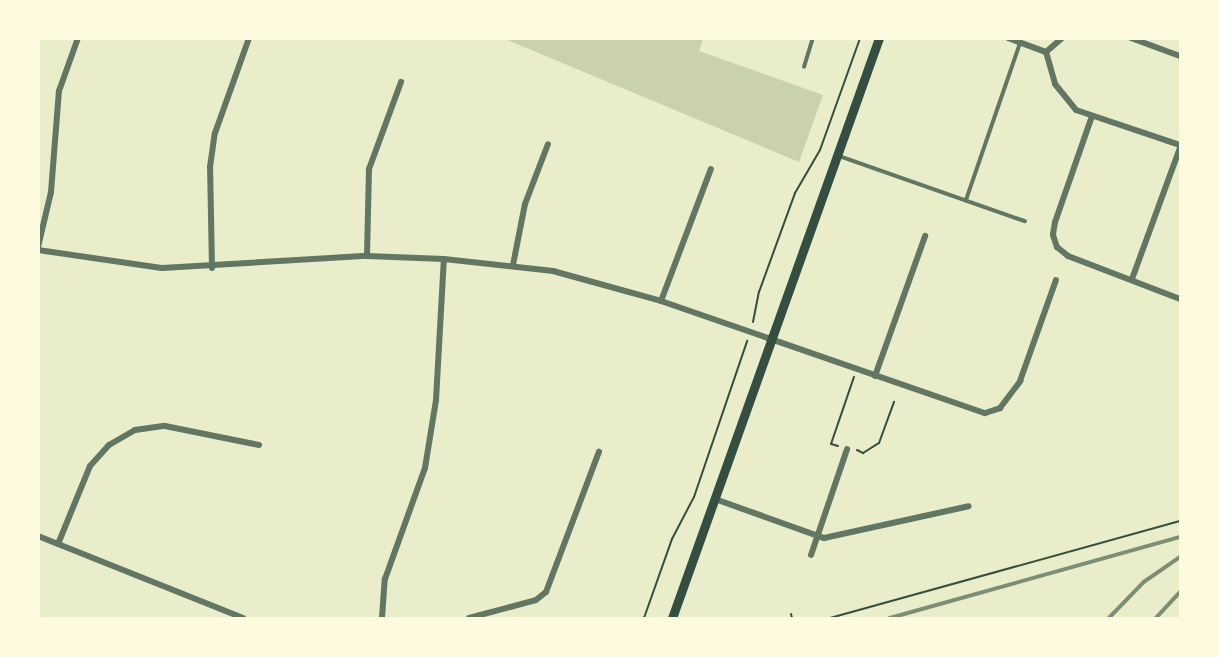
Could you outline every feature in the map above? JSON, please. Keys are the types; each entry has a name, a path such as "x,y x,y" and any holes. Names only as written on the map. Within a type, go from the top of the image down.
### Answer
{"main road":[{"path":"672,618 879,38"}],"street":[{"path":"78,38 59,91 51,192 38,249 89,261 212,268 367,256 513,265 592,280 661,301 985,413 1000,408 1020,381 1056,280"},
{"path":"212,268 210,167 215,132 249,38"},
{"path":"1008,38 1046,52"},
{"path":"1046,52 1062,38"},
{"path":"1131,38 1181,56"},
{"path":"1046,52 1063,97 1092,116 1181,146 1132,279"},
{"path":"367,256 369,169 401,82"},
{"path":"1092,116 1053,235 1057,247 1068,256 1181,299"},
{"path":"513,265 525,204 548,144"},
{"path":"661,301 711,169"},
{"path":"875,376 925,236"},
{"path":"382,618 385,579 425,468 436,400 444,259"},
{"path":"58,544 90,466 121,437 164,426 259,445"},
{"path":"811,555 847,449"},
{"path":"470,618 536,600 546,592 599,452"},
{"path":"715,499 817,536 844,537 968,506"},
{"path":"38,536 243,618"}],"lane":[{"path":"804,67 813,38"},
{"path":"966,200 1020,43"},
{"path":"837,155 1025,222"}],"path":[{"path":"831,444 856,370"},
{"path":"863,453 879,443 894,402"},
{"path":"830,618 1181,521"},
{"path":"791,614 792,618"}],"green space":[{"path":"505,39 703,39 699,51 823,95 799,162"}],"railway":[{"path":"890,618 1180,537"},
{"path":"1109,618 1144,582 1180,557"},
{"path":"1156,618 1180,592"}]}
